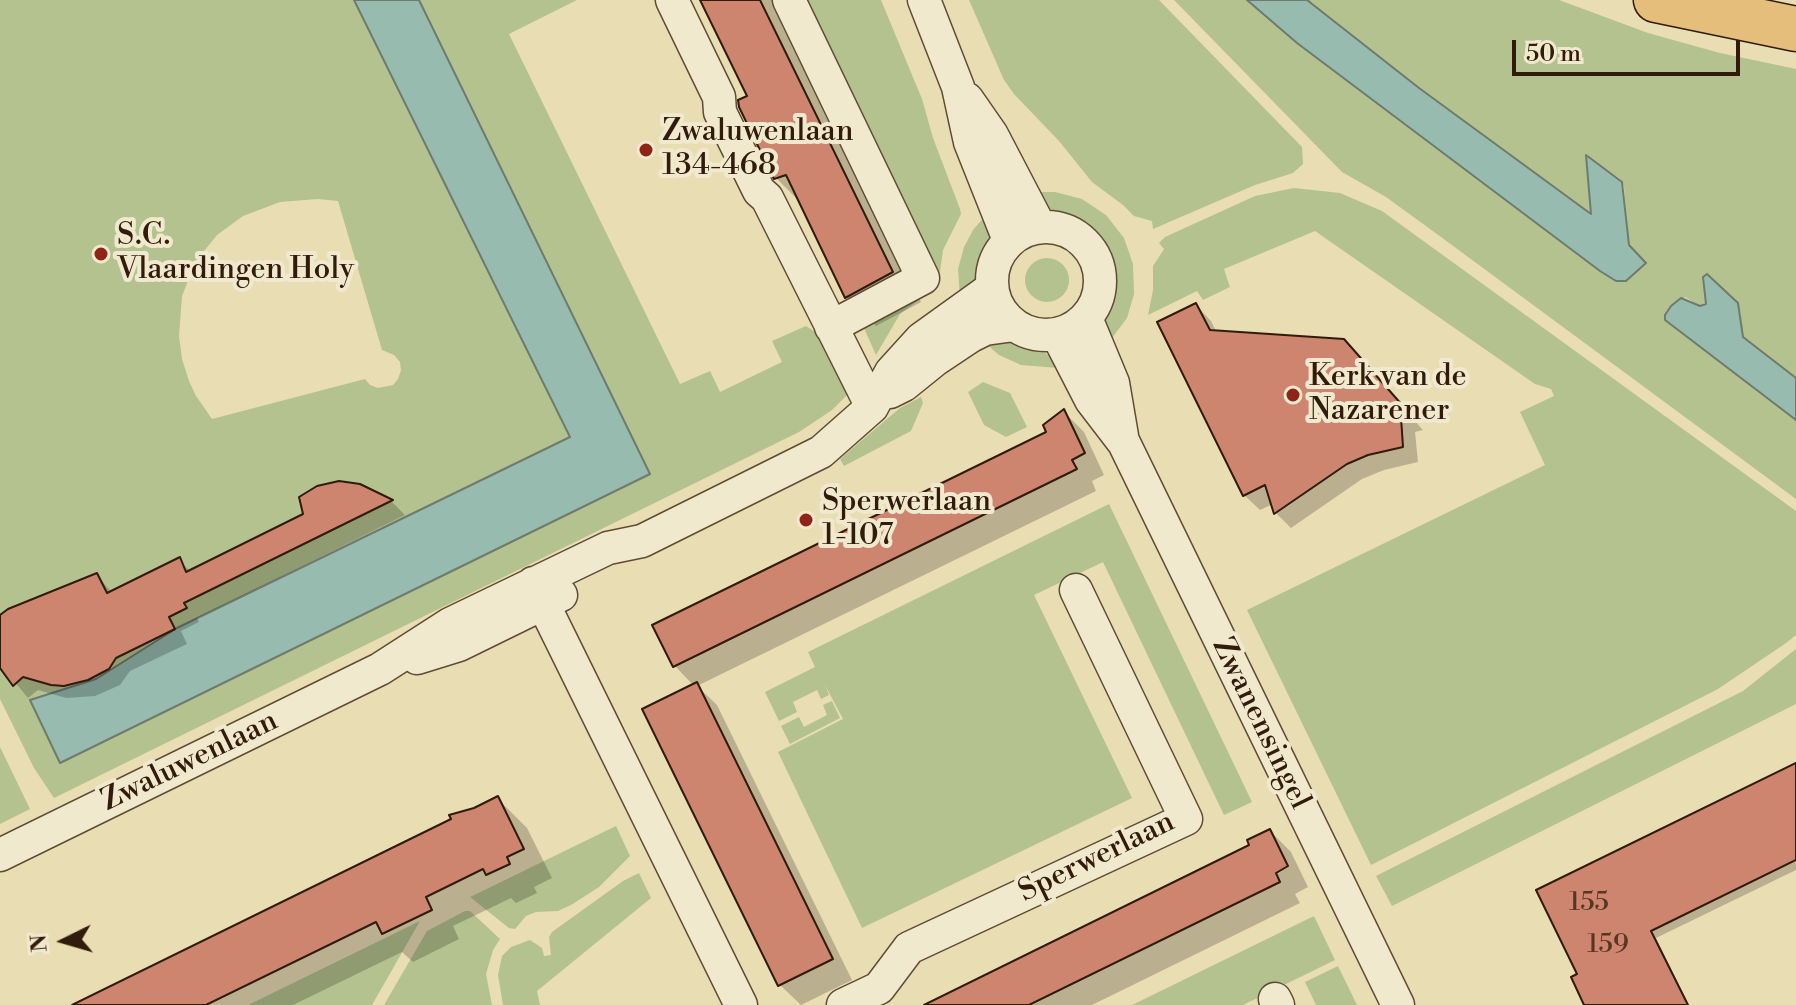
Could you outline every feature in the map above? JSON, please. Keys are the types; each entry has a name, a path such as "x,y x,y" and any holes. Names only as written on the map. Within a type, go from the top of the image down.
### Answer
{"highway":[{"path":"1656,0 1775,26"}],"street":[{"path":"672,0 719,97 720,112 759,191 767,198 831,327 876,402"},
{"path":"789,0 923,278 831,327"},
{"path":"924,0 958,87 970,142 1009,240"},
{"path":"958,87 992,135 1040,227"},
{"path":"1040,227 1059,228 1076,235 1095,256 1100,274 1099,293 1086,318 1057,334 1034,334 1014,325 1003,315 992,288 995,262 1009,240 1023,231 1040,227"},
{"name":"Zwaluwenlaan","path":"876,402 891,372 921,339 992,288"},
{"name":"Zwanensingel","path":"1086,318 1113,383 1124,443"},
{"name":"Zwaluwenlaan","path":"0,855 380,669 459,645 538,594 619,567 642,541 821,452 876,402 971,336 985,329 1014,325"},
{"name":"Zwanensingel","path":"1057,334 1091,400 1124,443 1398,1005"},
{"name":"Sperwerlaan","path":"843,1005 879,988 909,948 1186,819 1076,590"},
{"path":"538,594 731,1002"}],"green space":[{"path":"0,0 354,0 571,437 177,628 96,679 30,700 45,733 649,474 419,0 577,0 509,34 680,384 710,371 720,392 782,362 772,341 806,326 817,333 848,394 832,410 799,432 54,798 34,768 0,699","holes":["338,201 382,350 394,355 400,362 398,379 393,385 378,388 365,379 212,419 189,381 179,336 182,296 196,261 217,235 243,216 280,202"]},
{"path":"799,0 881,0 922,99 960,209 961,214 943,250 939,279 932,290 900,314 876,355 863,326 921,294"},
{"path":"969,0 1159,0 1302,147 1303,164 1293,173 1255,185 1153,229 1152,221 1134,216 1092,182 1059,141 1014,94 1004,80"},
{"path":"1174,0 1247,0 1328,66 1616,281 1627,281 1646,263 1629,246 1624,187 1620,179 1586,156 1592,215 1419,88 1307,0 1559,0 1648,33 1720,53 1796,69 1796,378 1743,337 1740,310 1706,302 1700,306 1685,297 1665,320 1796,420 1796,499 1386,197 1342,172"},
{"path":"1294,188 1340,193 1382,211 1796,511 1796,635 1718,689 1371,865 1247,610 1545,465 1520,412 1554,396 1551,389 1535,384 1315,231 1224,269 1230,287 1203,300 1197,291 1148,315 1153,290 1153,266 1164,249 1159,243 1165,237 1255,196"},
{"path":"1035,192 1055,192 1082,199 1106,215 1124,238 1133,264 1134,294 1127,318 1106,346 1102,322 1111,292 1112,273 1108,256 1092,232 1079,222 1047,208"},
{"path":"986,215 991,231 988,247 977,279 960,297 958,269 964,247"},
{"path":"1047,258 1063,264 1069,280 1063,296 1047,302 1031,296 1025,280 1031,264"},
{"path":"1016,339 1041,350 1055,360 1059,368 1021,365 999,355 984,342"},
{"path":"983,382 1010,393 1027,427 1006,437 984,425 968,392"},
{"path":"921,397 923,403 911,431 844,466 840,459 900,408"},
{"path":"1109,504 1252,802 1224,815 1103,562 1034,595 1132,798 862,928 778,752 843,719 825,685 829,695 821,699 817,690 793,702 797,712 779,721 765,692 815,667 808,652"},
{"path":"1796,649 1796,704 1392,906 1376,876 1743,691"},
{"path":"832,701 840,718 790,744 781,726 799,717 804,727 827,715 823,705"},
{"path":"0,747 30,809 0,824"},
{"path":"616,826 630,856 599,887 571,905 558,911 536,912 526,916 515,929 509,928 470,897"},
{"path":"639,873 651,898 537,991 540,1005 503,1005 498,975 502,956 511,947 530,940 542,948 544,956 551,955 549,937 552,932"},
{"path":"470,911 500,939 493,950 486,974 492,1005 384,1005 427,931"},
{"path":"1314,916 1335,960 1243,1005 1132,1005"},
{"path":"420,921 372,1005 248,1005"},
{"path":"1338,966 1357,1005 1316,1005 1305,982"}],"water":[{"path":"354,0 419,0 650,474 60,763 30,700 96,679 177,628 570,437"},
{"path":"1247,0 1307,0 1419,88 1591,214 1586,155 1622,182 1629,245 1646,263 1626,281 1616,281 1600,271 1297,43"},
{"path":"1707,274 1738,303 1743,337 1796,378 1796,420 1665,320 1671,306 1681,298 1700,306 1706,304 1703,277"}],"building":[{"path":"700,0 760,0 893,272 845,298 786,175 774,179 739,107 738,100 747,96"},
{"name":"Kerk van de Nazarener","path":"1196,303 1210,330 1344,339 1410,414 1401,417 1403,447 1368,455 1347,464 1274,514 1265,485 1243,496 1157,322"},
{"path":"1064,409 1085,453 1072,460 1077,469 673,667 652,625 1046,432 1043,425"},
{"path":"339,481 360,484 393,500 184,603 187,608 169,617 175,629 116,658 109,669 88,680 64,686 23,677 13,686 0,668 0,615 8,609 97,573 107,593 180,557 186,572 303,514 299,497 317,486"},
{"path":"697,682 833,959 778,986 642,709"},
{"path":"1796,763 1796,860 1651,931 1688,1005 1584,1005 1571,977 1577,974 1536,890"},
{"path":"498,796 524,849 507,857 510,864 486,875 483,869 426,897 432,910 382,934 376,922 206,1005 72,1005 451,819 449,815 474,808"},
{"path":"1270,829 1288,866 1276,873 1280,882 1029,1005 924,1005 1249,845 1247,840"}],"place":[{"name":"Zwaluwenlaan 134-468","path":"646,150"},
{"name":"S.C. Vlaardingen Holy","path":"101,254"},
{"name":"Kerk van de Nazarener","path":"1293,395"},
{"name":"Sperwerlaan 1-107","path":"806,520"}]}
